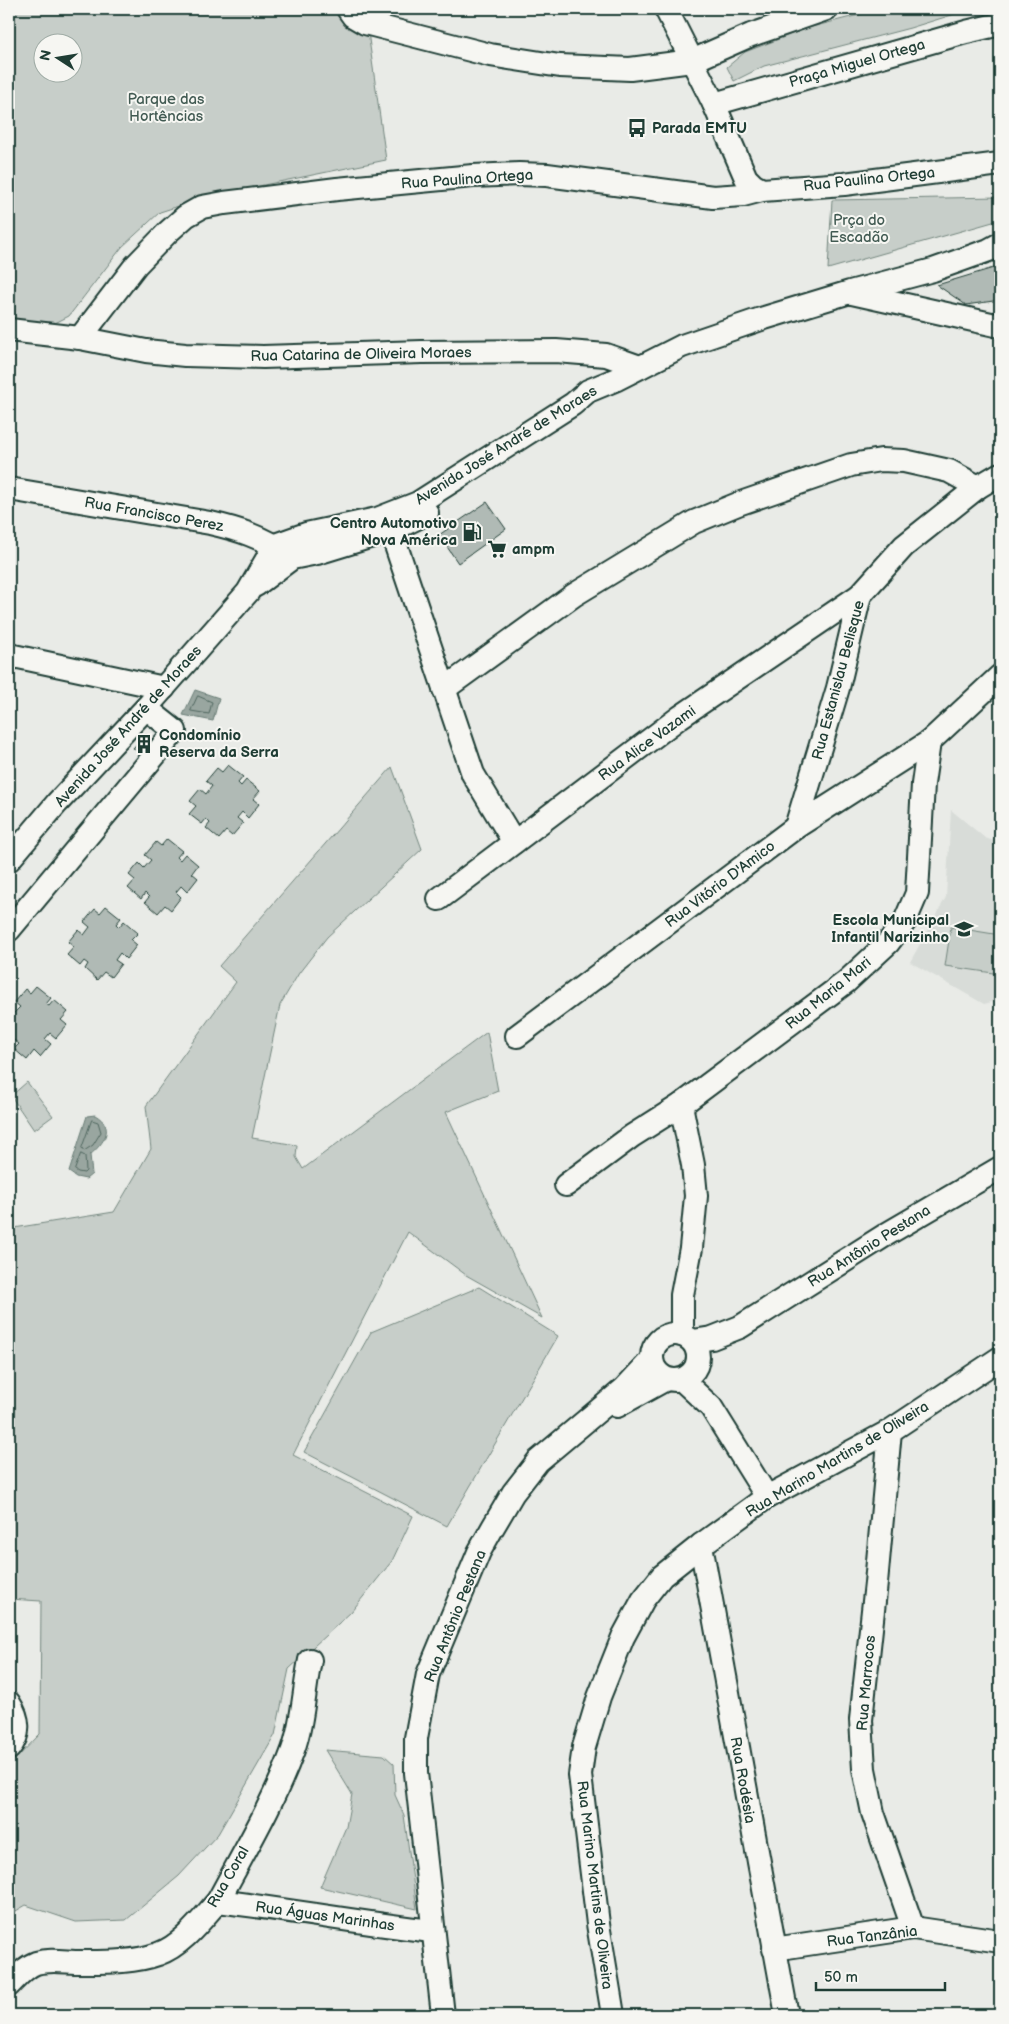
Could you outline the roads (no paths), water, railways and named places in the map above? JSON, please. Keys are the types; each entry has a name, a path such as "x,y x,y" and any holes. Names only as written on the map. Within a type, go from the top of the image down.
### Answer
{"street":[{"path":"348,9 353,16 365,23 463,49 542,63 630,69 698,58 751,35 826,9"},
{"path":"666,9 698,58 720,102 751,153 762,190"},
{"path":"681,9 694,29 698,58"},
{"name":"Praça Miguel Ortega","path":"720,102 957,34 1000,24"},
{"path":"720,102 740,166 746,178 762,190"},
{"name":"Rua Paulina Ortega","path":"80,338 136,265 186,216 202,207 337,189 473,176 519,174 547,175 697,196 743,196 762,190 844,184 1000,164"},
{"path":"697,196 719,188 733,178 740,166"},
{"name":"Avenida José André de Moraes","path":"9,860 283,552 306,534 363,522 389,523 573,404 588,391 682,346 761,319 850,292 933,270 997,248"},
{"path":"850,292 1000,326"},
{"name":"Rua Catarina de Oliveira Moraes","path":"9,330 80,338 138,349 185,355 263,357 422,352 556,351 606,355 640,367"},
{"path":"444,688 574,595 647,549 694,522 738,504 851,465 881,460 904,460 949,471 978,488"},
{"name":"Rua Estanislau Belisque","path":"796,827 838,688 860,595 904,546 978,488 1000,474"},
{"name":"Rua Francisco Perez","path":"9,489 210,523 239,530 283,552"},
{"path":"389,523 473,774 514,842"},
{"name":"Rua Alice Vazami","path":"439,898 680,717 860,595"},
{"path":"9,655 164,688"},
{"path":"929,742 1000,676"},
{"path":"9,930 175,731 146,708"},
{"name":"Rua Vitório D'Amico","path":"517,1036 796,827 929,742"},
{"name":"Rua Maria Mari","path":"566,1185 632,1136 681,1105 846,982 888,943 905,921 917,893 924,784 929,742"},
{"path":"681,1105 693,1165 696,1196 691,1248 682,1295 684,1356 710,1407 767,1497"},
{"name":"Rua Antônio Pestana","path":"577,1428 684,1356 726,1341 740,1327 887,1234 1000,1168"},
{"name":"Rua Antônio Pestana","path":"443,2015 432,1931 416,1773 416,1738 428,1674 479,1552 514,1493 538,1461 624,1389 652,1359 656,1344 684,1356"},
{"name":"Rua Marino Martins de Oliveira","path":"613,2015 598,1924 580,1775 584,1747 599,1698 623,1637 643,1600 662,1576 767,1497 890,1431 1000,1358"},
{"name":"Rua Marrocos","path":"890,1431 861,1720 864,1768 873,1813 913,1928"},
{"name":"Rua Rodésia","path":"701,1545 786,2015"},
{"name":"Rua Coral","path":"9,1985 24,1970 35,1963 49,1960 85,1962 138,1960 160,1954 182,1939 218,1901 268,1804 293,1750 301,1718 310,1660"},
{"path":"9,1703 18,1721 14,1742 9,1748"},
{"name":"Rua Águas Marinhas","path":"218,1901 432,1931"},
{"name":"Rua Tanzânia","path":"774,1949 913,1928 1000,1941"}],"water":[{"path":"195,690 219,698 213,721 183,715"},
{"path":"95,1115 105,1125 106,1135 100,1145 90,1155 92,1174 86,1179 76,1177 69,1172 87,1116"}],"place":[{"name":"Parada EMTU","path":"637,128"},
{"name":"Centro Automotivo Nova América","path":"472,532"},
{"name":"ampm","path":"497,549"},
{"name":"Condomínio Reserva da Serra","path":"144,744"},
{"name":"Escola Municipal Infantil Narizinho","path":"964,929"}],"park label":[{"name":"Parque das Hortências","path":"166,108"},
{"name":"Prça do Escadão","path":"859,228"}]}
